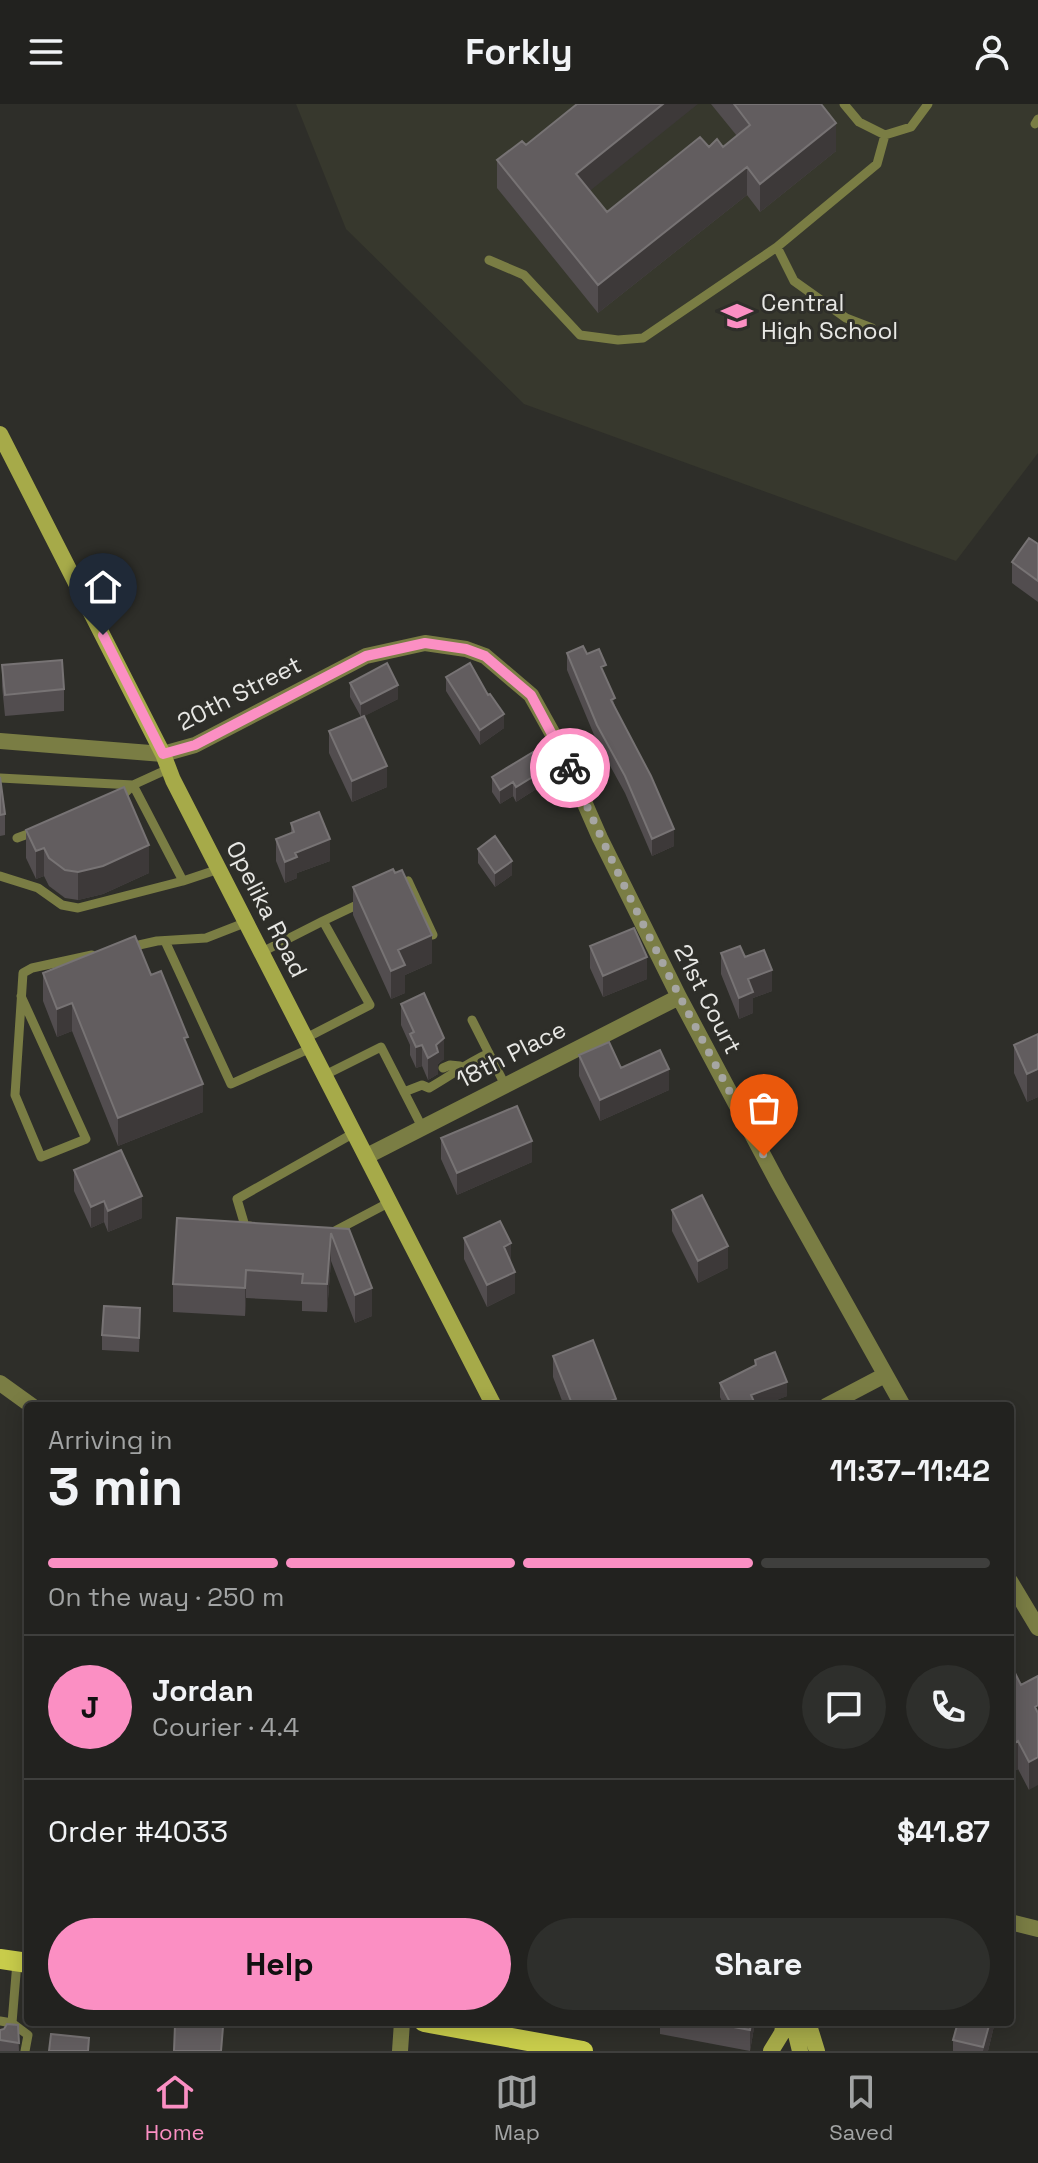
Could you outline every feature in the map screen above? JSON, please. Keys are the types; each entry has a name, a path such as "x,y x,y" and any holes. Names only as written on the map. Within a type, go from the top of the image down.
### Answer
{"main road":[{"name":"Opelika Road","path":"0,434 492,1402"},
{"path":"446,2026 583,2051"},
{"path":"771,2051 783,2026"},
{"path":"794,2026 800,2051"},
{"path":"810,2028 817,2051"},
{"path":"810,2028 827,2051"}],"street":[{"name":"20th Street","path":"0,741 166,762 366,656 425,643 447,645"},
{"name":"21st Court","path":"447,645 485,656 531,695 560,747 600,838 679,997 778,1183 901,1402"},
{"name":"18th Place","path":"367,1156 679,997"},
{"path":"834,1402 885,1375"},
{"path":"0,1383 26,1402"},
{"path":"1014,1588 1038,1628"},
{"path":"1014,1923 1038,1929"},
{"path":"400,2051 402,2026"}],"lane":[{"path":"844,104 859,122 885,135 911,127 928,104"},
{"path":"489,260 524,275 580,335 618,340 643,338 777,247 877,164 885,135"},
{"path":"777,247 794,281 846,318 872,328"},
{"path":"102,807 116,801 166,762"},
{"path":"0,778 133,785"},
{"path":"133,785 183,881"},
{"path":"17,838 46,827"},
{"path":"0,876 38,888 62,905 78,908 219,869"},
{"path":"394,888 408,881 433,935"},
{"path":"262,952 380,894"},
{"path":"165,941 231,1084 309,1043 370,1005 323,921"},
{"path":"125,948 206,938 247,922"},
{"path":"21,996 86,1139 41,1157 15,1095 21,996 23,973 32,968 110,951"},
{"path":"472,1020 505,1085"},
{"path":"325,1075 381,1047 422,1127"},
{"path":"443,1068 460,1066 489,1053"},
{"path":"404,1092 424,1081 429,1088 455,1074 460,1066"},
{"path":"260,1227 245,1226 237,1199 354,1133"},
{"path":"319,1231 334,1232 390,1202"},
{"path":"1,2033 15,1961"},
{"path":"5,2022 28,2035 25,2051"}],"shaded area":[{"name":"Central High School","path":"296,104 1038,104 1038,453 956,561 524,404 346,229"}],"building":[{"path":"577,104 663,104 576,174 607,212 700,137 709,147 717,139 723,147 750,125 734,104 821,104 836,123 760,184 747,167 598,285 497,160 522,141 526,145"},
{"path":"1029,538 1038,544 1038,581 1012,562"},
{"path":"583,646 587,654 599,649 606,665 601,667 615,698 611,700 651,776 674,829 652,839 625,776 597,725 567,653"},
{"path":"62,660 64,689 5,695 2,665"},
{"path":"387,663 398,685 361,704 350,683"},
{"path":"470,663 488,695 504,714 480,730 446,677"},
{"path":"364,716 387,766 352,781 329,731"},
{"path":"533,752 544,770 516,787 513,782 500,790 492,777"},
{"path":"0,777 5,814 0,815"},
{"path":"124,787 149,845 103,866 78,872 65,870 49,858 44,848 36,851 26,830"},
{"path":"319,812 330,839 295,853 297,857 285,862 276,839 294,832 291,823"},
{"path":"495,836 512,861 495,873 478,849"},
{"path":"393,869 395,873 402,870 432,935 398,950 405,965 391,971 353,887"},
{"path":"634,928 647,957 603,976 590,946"},
{"path":"135,936 151,975 161,971 203,1084 118,1118 72,1003 57,1009 43,973"},
{"path":"740,946 745,957 764,950 772,970 748,979 753,992 739,998 721,953"},
{"path":"424,993 444,1038 436,1045 438,1052 428,1058 422,1045 416,1047 410,1034 414,1032 401,1004"},
{"path":"1038,1034 1038,1069 1027,1074 1014,1045"},
{"path":"609,1042 621,1068 660,1050 669,1069 600,1100 579,1055"},
{"path":"517,1106 532,1141 457,1173 441,1138"},
{"path":"121,1150 142,1196 108,1211 104,1201 91,1207 74,1170"},
{"path":"702,1195 728,1246 698,1261 672,1210"},
{"path":"177,1218 349,1229 372,1288 355,1295 331,1233 327,1284 302,1283 303,1274 246,1270 245,1288 173,1284"},
{"path":"500,1221 511,1243 504,1247 515,1272 487,1285 464,1238"},
{"path":"104,1306 140,1308 139,1338 102,1335"},
{"path":"593,1340 616,1399 608,1402 571,1402 553,1356"},
{"path":"775,1352 787,1382 751,1395 754,1402 730,1402 720,1383 756,1365 755,1360"},
{"path":"1014,1671 1021,1685 1038,1676 1038,1705 1035,1707 1038,1713 1038,1757 1029,1762 1018,1741 1014,1744"},
{"path":"7,2024 18,2025 19,2043 0,2040 0,2030"},
{"path":"175,2026 223,2027 221,2051 174,2051"},
{"path":"728,2026 750,2026 750,2030"},
{"path":"957,2026 989,2026 983,2047 953,2040"},
{"path":"51,2034 89,2038 88,2051 49,2051"}],"way so far":[{"path":"570,768 600,838 679,997 764,1156"}],"place":[{"name":"Central High School","path":"737,316"}],"route":[{"path":"103,635 163,754 195,745 366,656 425,643 466,649 485,656 531,695 570,768"}]}
